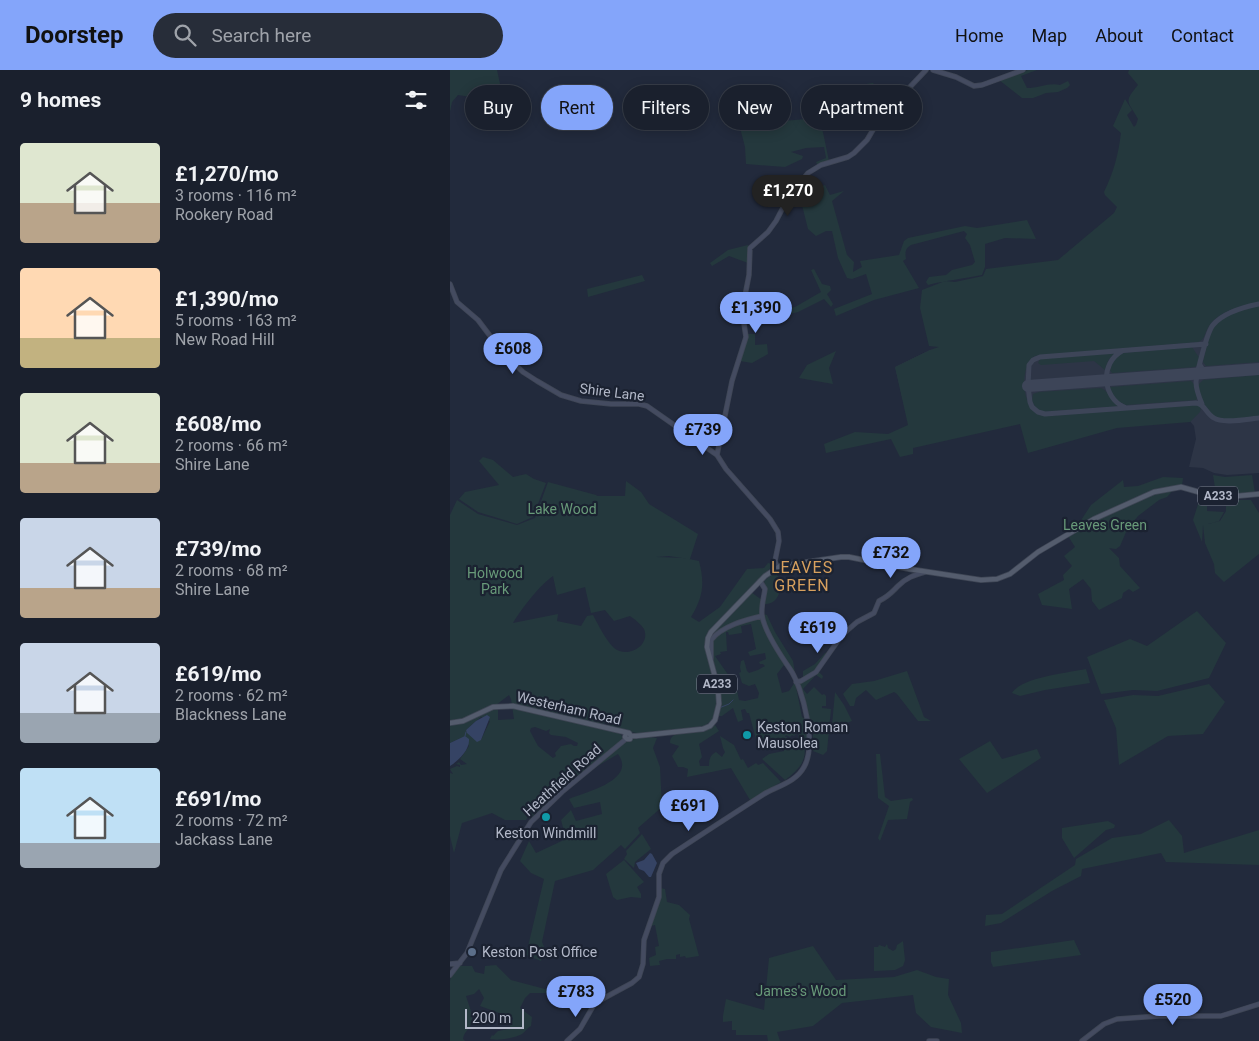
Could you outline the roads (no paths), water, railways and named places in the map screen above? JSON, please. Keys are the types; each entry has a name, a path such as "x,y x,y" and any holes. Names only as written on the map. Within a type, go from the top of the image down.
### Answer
{"main road":[{"name":"A233","path":"778,567 841,557 990,580 1004,577 1016,570 1038,552 1094,519 1154,492 1185,487 1213,496 1226,497 1259,494"},
{"name":"Westerham Road","path":"450,723 463,721 493,708 513,706 628,736 703,729 713,724 717,715 719,696 707,642 711,632 760,581 778,567"}],"street":[{"path":"717,455 732,380 746,337 742,311 749,275 749,251 751,246 768,232 776,221 788,196 808,173 821,165 851,155 867,140 882,117 926,70"},
{"path":"933,70 956,77 974,86 982,85 1023,70"},
{"name":"Shire Lane","path":"450,284 457,302 478,320 503,353 523,372 537,381 561,395 581,401 646,406 717,455 726,469 770,519 778,532 779,541 775,561 778,567"},
{"path":"796,682 816,672 842,635 857,622 874,613 879,601 888,598 898,586 911,576 925,571"},
{"path":"567,1041 580,1029 595,1003 639,978 643,964 644,940 659,897 659,874 663,863 672,854 767,793 796,777 805,767 809,753 810,731 794,674 781,655 762,616 765,589 760,581"},
{"path":"711,662 711,640 718,633 748,619 762,616"},
{"name":"Heathfield Road","path":"450,975 460,963 472,942 501,870 531,822 555,798 628,736"},
{"path":"451,964 460,963"},
{"path":"451,964 455,964 456,968"},
{"path":"1082,1041 1104,1024 1117,1020 1157,1016 1221,1016 1259,1004"},
{"path":"929,1041 937,1041"}],"water":[{"path":"487,715 490,717 481,740 477,742 466,730 476,721"},
{"path":"465,736 469,739 466,751 450,766 450,743"},
{"path":"650,853 657,863 651,877 649,877 644,871 639,869 636,863 644,860"}],"waterway":[{"path":"719,708 733,700"},
{"path":"465,736 466,732"}],"place":[{"name":"Keston Roman Mausolea","path":"747,735"},
{"name":"Keston Windmill","path":"546,817"},
{"name":"Keston Post Office","path":"472,952"}],"district":[{"name":"LEAVES GREEN","path":"802,576"}],"park label":[{"name":"Lake Wood","path":"562,509"},
{"name":"Leaves Green","path":"1105,525"},
{"name":"Holwood Park","path":"495,582"},
{"name":"James's Wood","path":"801,991"}]}
